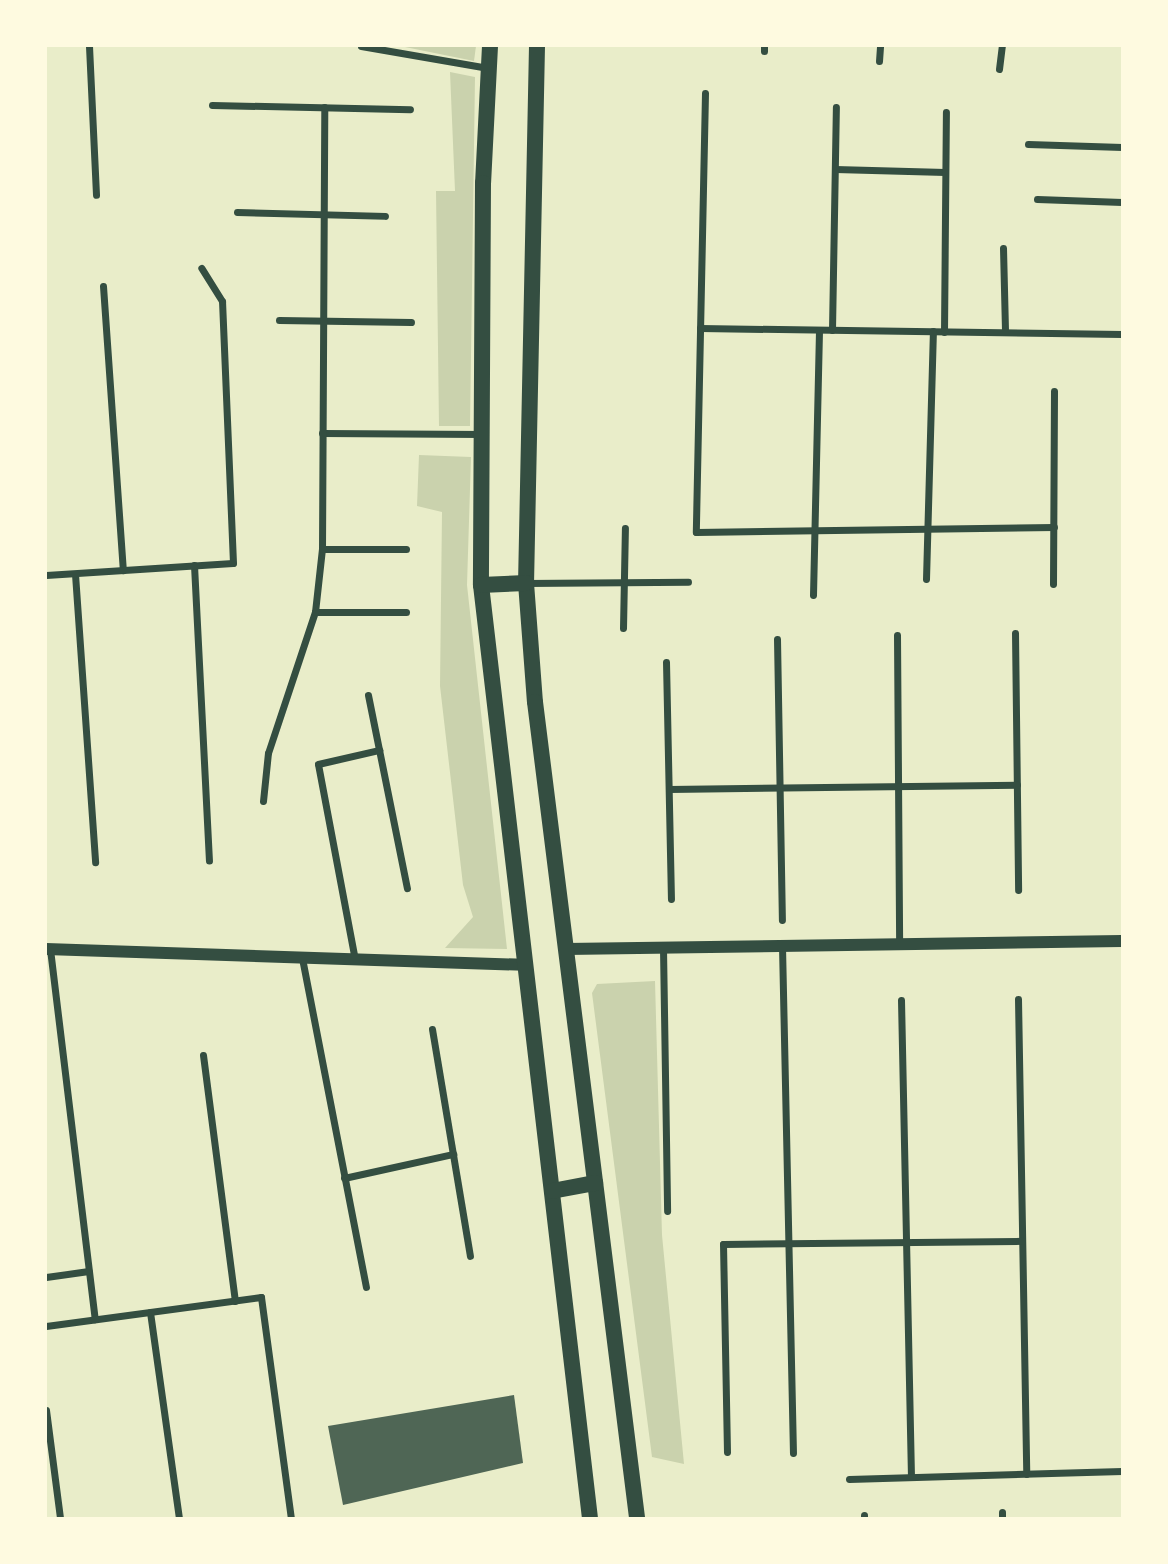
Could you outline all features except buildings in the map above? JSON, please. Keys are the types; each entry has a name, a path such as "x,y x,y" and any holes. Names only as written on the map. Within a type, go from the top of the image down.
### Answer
{"main road":[{"path":"490,46 481,585 590,1518"},
{"path":"537,46 526,583 566,949 637,1518"},
{"path":"481,585 526,583"},
{"path":"552,1191 596,1183"}],"street":[{"path":"89,46 96,195"},
{"path":"361,46 488,68"},
{"path":"879,61 880,46"},
{"path":"999,69 1002,46"},
{"path":"705,93 696,532 1054,527"},
{"path":"212,105 410,108"},
{"path":"263,801 268,753 315,612 322,549 324,107"},
{"path":"832,330 836,107"},
{"path":"944,332 946,112"},
{"path":"1028,144 1122,148"},
{"path":"835,169 945,172"},
{"path":"1037,199 1122,202"},
{"path":"237,212 385,216"},
{"path":"1003,248 1004,332"},
{"path":"46,575 233,563 222,301 201,268"},
{"path":"103,286 123,570"},
{"path":"278,320 411,322"},
{"path":"700,328 1122,334"},
{"path":"813,595 819,330"},
{"path":"926,579 933,331"},
{"path":"1053,584 1054,391"},
{"path":"322,433 482,434"},
{"path":"622,628 625,528"},
{"path":"322,549 406,549"},
{"path":"194,565 209,861"},
{"path":"75,573 95,862"},
{"path":"526,583 688,582"},
{"path":"315,612 407,612"},
{"path":"1015,633 1018,890"},
{"path":"897,635 899,944"},
{"path":"777,639 782,920"},
{"path":"666,662 671,900"},
{"path":"368,695 407,888"},
{"path":"355,960 318,764 379,750"},
{"path":"669,789 1017,785"},
{"path":"566,949 1122,941"},
{"path":"782,946 793,1453"},
{"path":"663,947 667,1211"},
{"path":"95,1319 48,949 524,965"},
{"path":"302,958 366,1287"},
{"path":"1018,999 1027,1474"},
{"path":"901,1000 911,1478"},
{"path":"432,1029 470,1256"},
{"path":"203,1055 235,1301"},
{"path":"344,1178 453,1154"},
{"path":"727,1452 723,1244 1022,1241"},
{"path":"46,1277 89,1271"},
{"path":"46,1326 261,1297 291,1518"},
{"path":"150,1312 179,1518"},
{"path":"46,1410 60,1518"},
{"path":"849,1479 1122,1471"}],"green space":[{"path":"400,46 476,46 474,61"},
{"path":"450,72 475,77 470,426 439,426 436,191 455,191"},
{"path":"419,455 471,457 467,585 507,949 445,948 473,917 463,885 440,686 442,512 417,506"},
{"path":"655,981 662,1235 684,1464 652,1457 592,993 597,984"}]}
